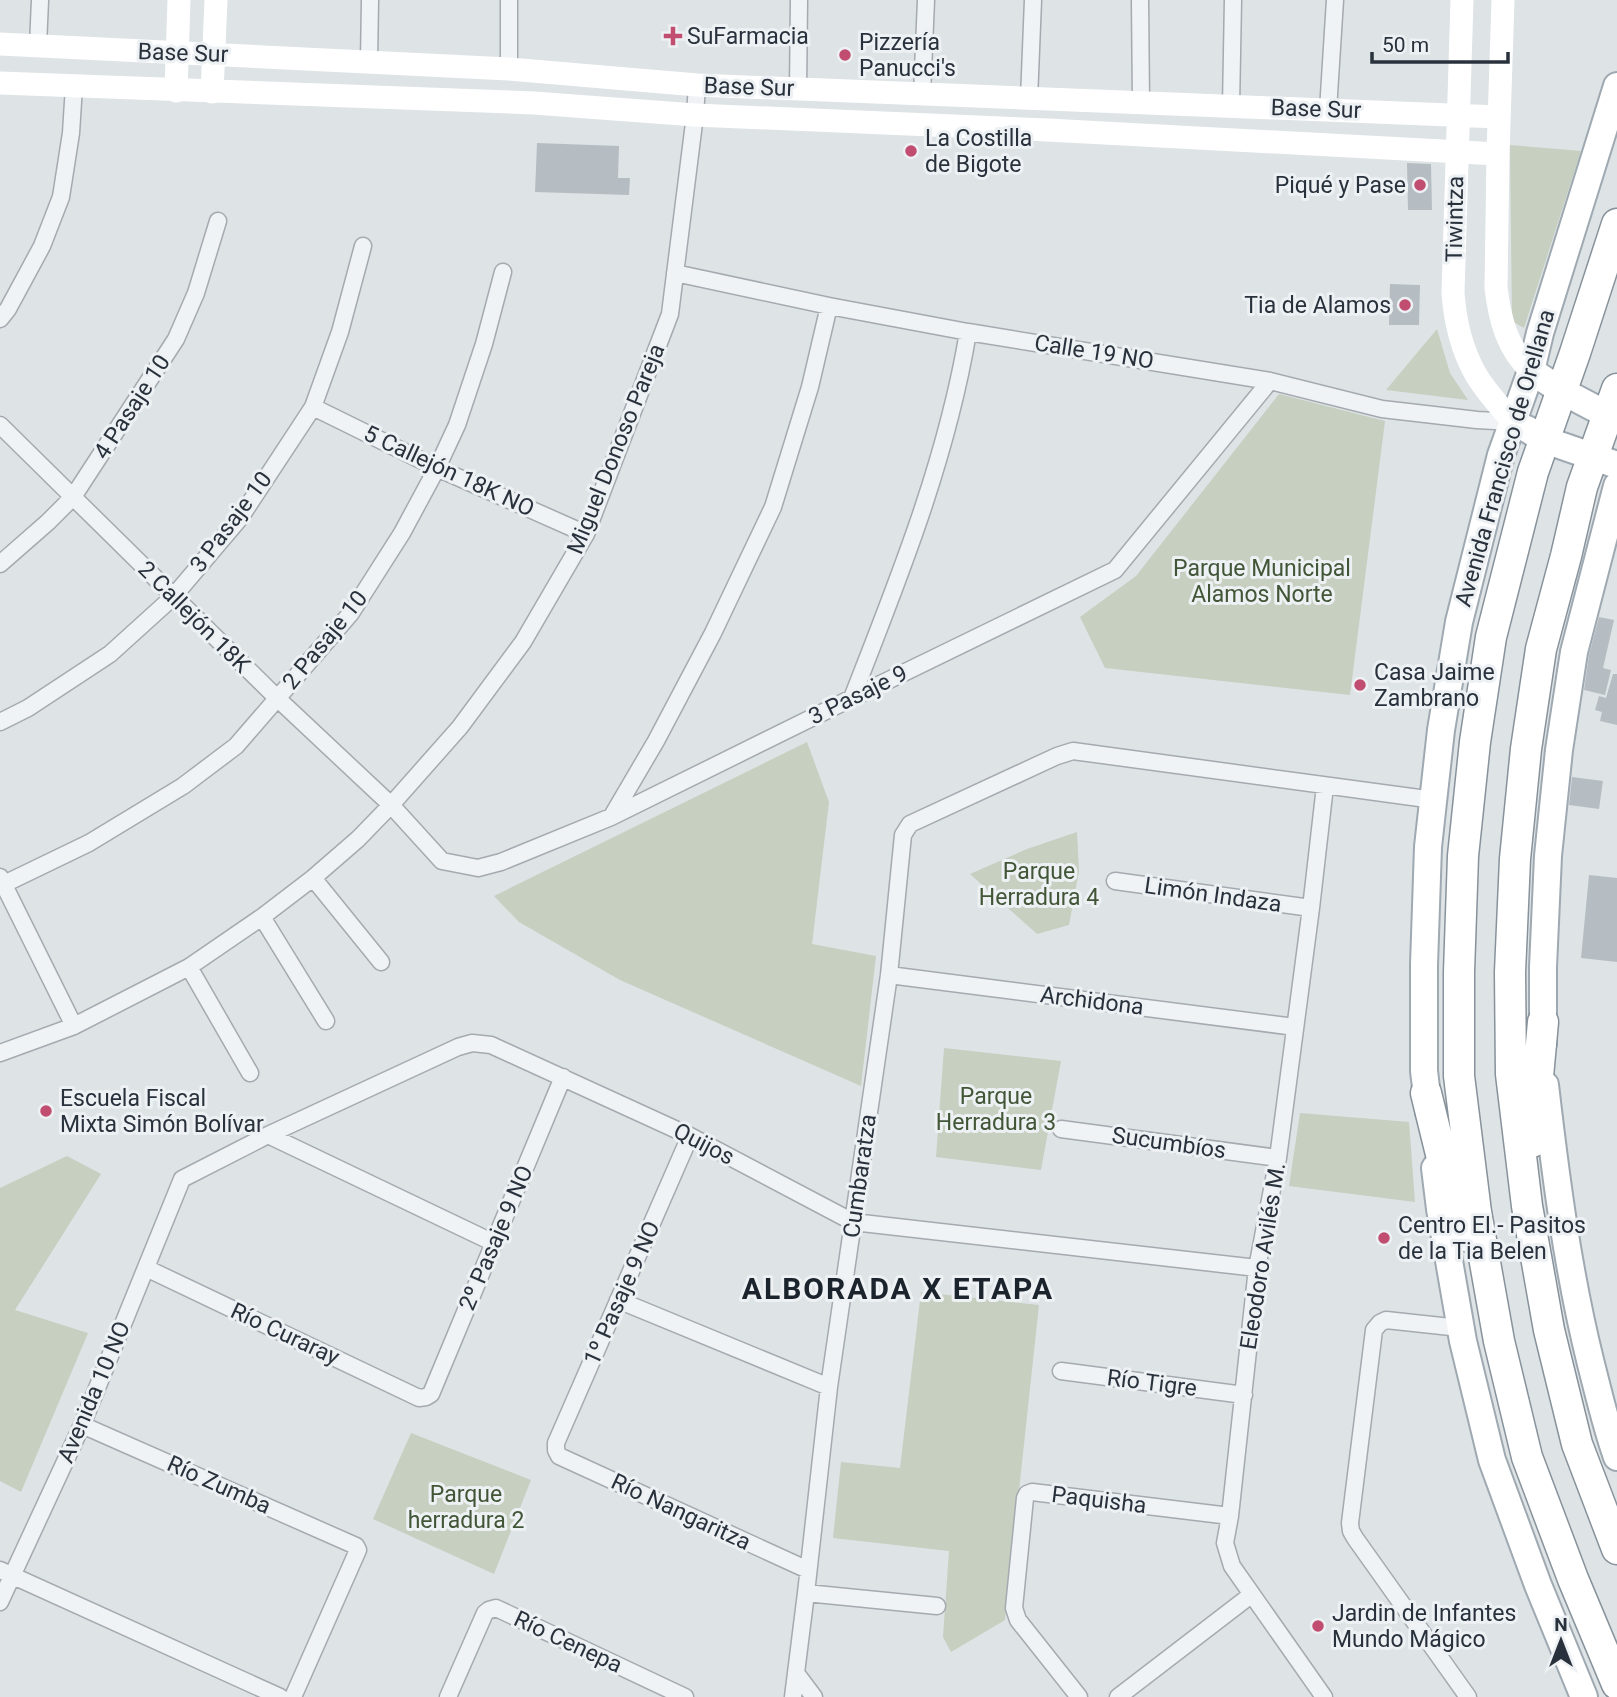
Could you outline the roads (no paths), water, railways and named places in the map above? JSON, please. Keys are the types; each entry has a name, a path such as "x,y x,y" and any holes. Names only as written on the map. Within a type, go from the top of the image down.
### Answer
{"highway":[{"name":"Avenida Francisco de Orellana","path":"1617,224 1533,472 1491,637 1475,742 1463,856 1459,972 1460,1076 1476,1212 1499,1341 1528,1457 1573,1579 1617,1684"},
{"path":"1614,408 1605,461 1582,487 1541,649 1526,749 1515,859 1510,972 1511,1074 1527,1206 1549,1330 1577,1444 1617,1549"},
{"path":"1527,1206 1543,1022"},
{"path":"1426,1093 1450,1191 1489,1286"}],"main road":[{"name":"Avenida Francisco de Orellana","path":"1584,1697 1492,1460 1460,1328 1440,1209 1426,1093 1424,965 1429,847 1441,730 1458,622 1499,464 1531,371 1540,333 1617,86"},
{"path":"1531,371 1562,391 1614,408"},
{"path":"1513,422 1545,440 1605,461"},
{"path":"1617,486 1574,652 1559,750 1548,856 1543,967 1543,1068 1561,1211 1580,1319 1607,1431 1617,1457"}],"street":[{"path":"38,46 40,0"},
{"path":"176,91 179,0"},
{"path":"212,92 216,0"},
{"path":"369,62 370,0"},
{"path":"509,0 509,68"},
{"path":"798,89 799,0"},
{"path":"922,94 926,0"},
{"path":"1029,99 1033,0"},
{"path":"1140,0 1141,102"},
{"path":"1231,106 1233,0"},
{"path":"1328,110 1335,0"},
{"name":"Tiwintza","path":"1462,0 1453,293 1455,316 1465,350 1476,374 1513,422"},
{"name":"Tiwintza","path":"1503,0 1496,288 1498,307 1508,342 1531,371"},
{"name":"Base Sur","path":"0,44 509,68 698,85 1499,117"},
{"name":"Base Sur","path":"0,83 534,103 695,115 1498,154"},
{"name":"Miguel Donoso Pareja","path":"0,1054 74,1026 189,967 313,878 358,839 391,805 460,727 523,642 586,534 670,314 698,85"},
{"path":"0,319 43,246 61,197 71,133 74,86"},
{"name":"4 Pasaje 10","path":"0,564 73,497 176,339 196,293 218,221"},
{"name":"3 Pasaje 10","path":"0,722 28,708 110,654 173,597 240,518 313,407 340,332 363,246"},
{"name":"2 Pasaje 10","path":"1,883 89,844 183,786 236,746 351,613 402,533 457,425 484,344 503,272"},
{"name":"Calle 19 NO","path":"675,273 968,332 1270,381 1382,409 1513,422"},
{"path":"611,817 656,741 713,633 773,507 810,387 829,306"},
{"path":"852,698 912,541 947,430 968,332"},
{"name":"3 Pasaje 9","path":"391,805 442,861 478,869 611,817 1115,570 1270,381"},
{"name":"5 Callejón 18K NO","path":"313,407 437,468 586,534"},
{"name":"2 Callejón 18K","path":"0,425 173,597 391,805"},
{"name":"Cumbaratza","path":"793,1697 829,1387 889,975 902,835 910,824 1073,751 1325,786"},
{"path":"1325,786 1434,800"},
{"name":"Eleodoro Avilés M.","path":"1324,1697 1232,1566 1226,1543 1257,1268 1278,1158 1325,786"},
{"path":"313,878 381,962"},
{"name":"Limón Indaza","path":"1115,881 1311,908"},
{"path":"1,883 74,1026"},
{"path":"262,917 326,1021"},
{"path":"189,967 250,1073"},
{"name":"Archidona","path":"889,975 1295,1027"},
{"name":"Quijos","path":"182,1179 268,1135 458,1047 472,1043 491,1045 690,1136 853,1222 1257,1268"},
{"name":"2º Pasaje 9 NO","path":"426,1397 431,1394 563,1077"},
{"name":"Sucumbíos","path":"1061,1129 1278,1158"},
{"path":"268,1135 494,1243"},
{"name":"1º Pasaje 9 NO","path":"556,1450 556,1443 690,1136"},
{"name":"Avenida 10 NO","path":"0,1602 6,1573 82,1425 182,1179"},
{"name":"Río Curaray","path":"146,1268 419,1398 426,1397"},
{"path":"618,1300 829,1387"},
{"path":"1460,1328 1386,1320 1374,1330 1350,1523 1355,1538 1468,1697"},
{"name":"Río Tigre","path":"1060,1371 1244,1395"},
{"name":"Río Zumba","path":"82,1425 356,1546 358,1550 293,1697"},
{"name":"Río Nangaritza","path":"556,1450 559,1456 808,1570"},
{"name":"Paquisha","path":"1079,1697 1015,1614 1027,1494 1032,1492 1230,1516"},
{"path":"6,1573 280,1697"},
{"path":"806,1593 937,1606"},
{"path":"1118,1697 1251,1595"},
{"name":"Río Cenepa","path":"448,1697 485,1613 496,1608 685,1697"},
{"path":"796,1673 814,1697"}],"place":[{"name":"SuFarmacia","path":"673,36"},
{"name":"Pizzería Panucci's","path":"845,55"},
{"name":"La Costilla de Bigote","path":"911,151"},
{"name":"Piqué y Pase","path":"1420,185"},
{"name":"Tia de Alamos","path":"1405,305"},
{"name":"Casa Jaime Zambrano","path":"1360,685"},
{"name":"Escuela Fiscal Mixta Simón Bolívar","path":"46,1111"},
{"name":"Centro EI.- Pasitos de la Tia Belen","path":"1384,1238"},
{"name":"Jardin de Infantes Mundo Mágico","path":"1318,1626"}],"district":[{"name":"ALBORADA X ETAPA","path":"898,1288"}],"park label":[{"name":"Parque Municipal Alamos Norte","path":"1262,581"},
{"name":"Parque Herradura 4","path":"1039,884"},
{"name":"Parque Herradura 3","path":"996,1109"},
{"name":"Parque herradura 2","path":"466,1507"}]}
